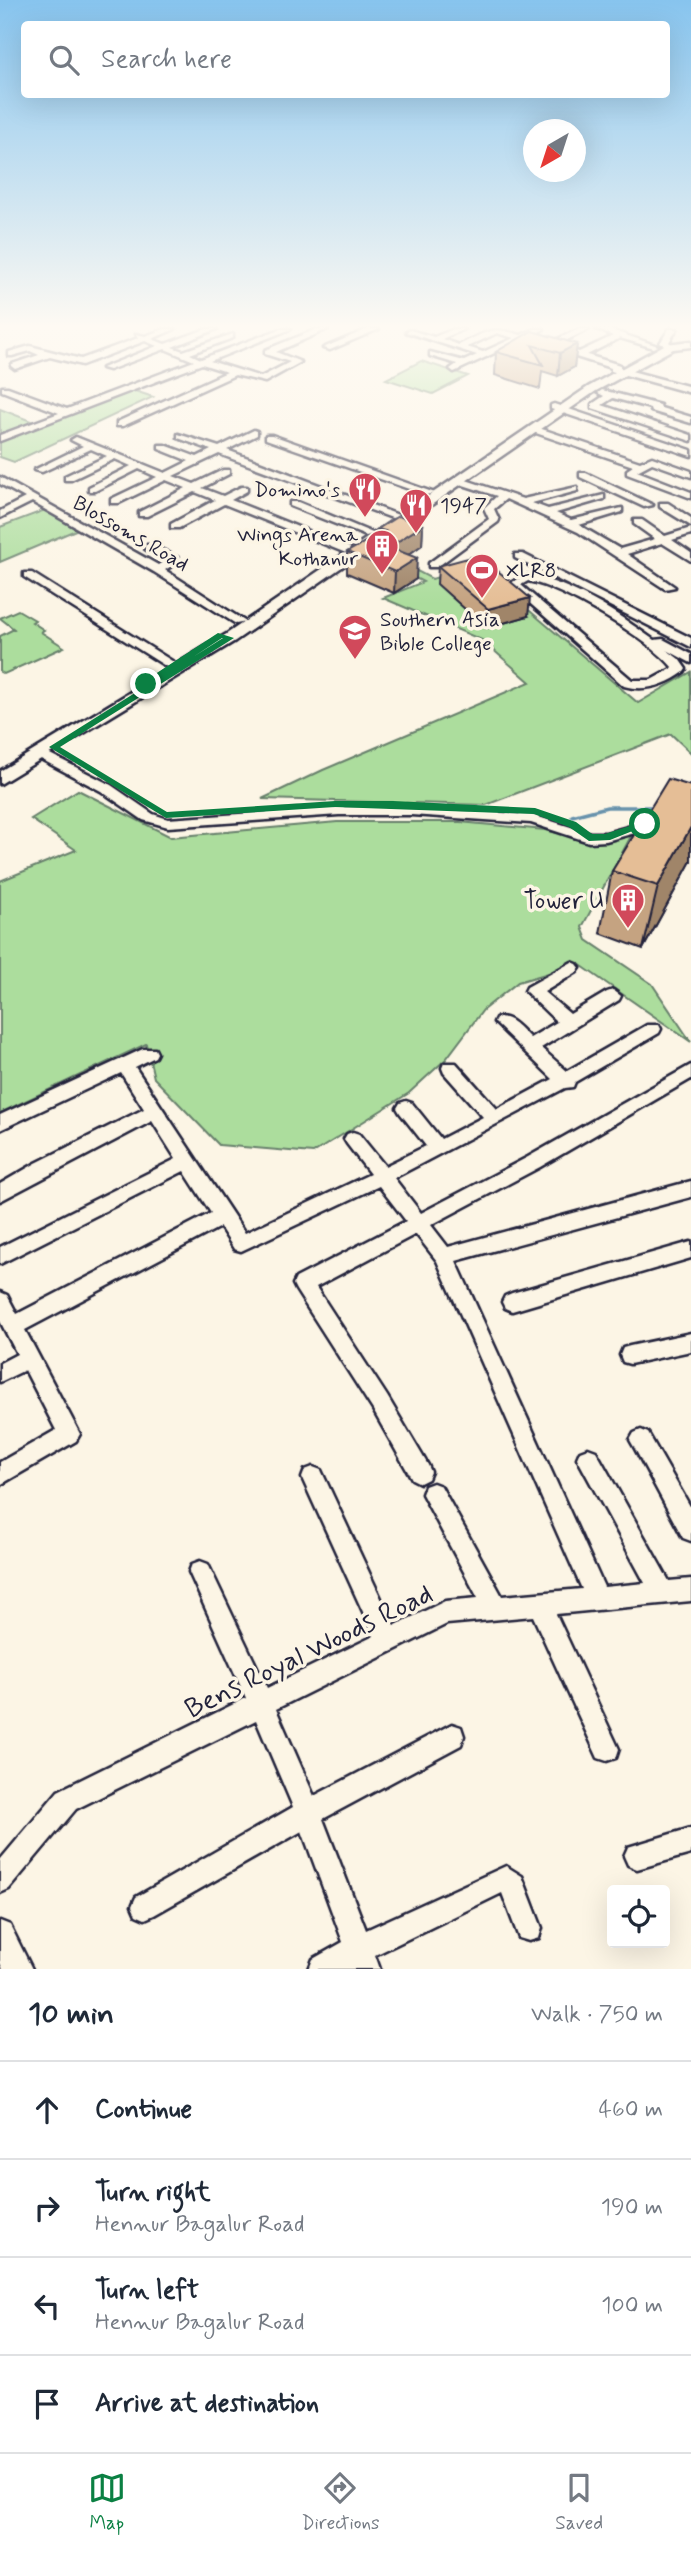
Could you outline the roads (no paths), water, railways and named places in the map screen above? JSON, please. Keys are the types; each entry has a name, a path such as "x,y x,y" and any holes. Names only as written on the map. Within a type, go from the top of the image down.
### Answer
{"main road":[{"path":"0,770 225,636 240,622 538,421"},
{"path":"0,779 48,751 225,636 460,481 543,421"}],"street":[{"path":"0,438 47,421"},
{"path":"120,424 127,421"},
{"path":"596,421 691,453"},
{"path":"640,421 691,438"},
{"path":"534,429 641,465"},
{"path":"115,501 254,433"},
{"path":"181,436 396,516"},
{"path":"269,437 429,493"},
{"path":"76,440 346,550"},
{"path":"39,470 91,446"},
{"path":"162,447 197,461"},
{"path":"68,478 114,456"},
{"path":"619,479 652,460 691,474"},
{"path":"92,489 138,466"},
{"path":"143,514 226,472"},
{"path":"583,475 619,479 691,495"},
{"path":"619,479 648,505"},
{"path":"460,481 549,512 619,552 669,587"},
{"name":"Blossoms Road","path":"3,485 33,498 158,569 240,622"},
{"path":"175,526 244,489"},
{"path":"524,502 574,489"},
{"path":"433,565 494,520 489,508 505,495"},
{"path":"549,512 600,497"},
{"path":"0,514 33,498"},
{"path":"294,503 370,534"},
{"path":"664,505 691,523"},
{"path":"570,524 618,510"},
{"path":"638,522 691,558"},
{"path":"619,552 691,531"},
{"path":"149,547 174,560 158,569"},
{"path":"519,556 691,643"},
{"path":"28,575 174,666"},
{"path":"537,578 615,617 675,662 680,669 648,686 638,687 628,683 509,581 537,578"},
{"path":"615,617 629,611"},
{"path":"640,636 657,640 690,664"},
{"path":"48,751 158,821 339,811 411,811 532,818 589,838 606,837 671,819 691,818"},
{"path":"569,1023 533,991 572,968"},
{"path":"529,1047 613,996"},
{"path":"502,1022 567,1082"},
{"path":"125,1065 241,1242 383,1177 567,1082 653,1029"},
{"path":"0,1123 149,1053"},
{"path":"450,1068 495,1119"},
{"path":"420,1472 380,1403 303,1284 534,1162 691,1071"},
{"path":"406,1108 438,1148"},
{"path":"0,1193 42,1168 156,1111"},
{"path":"353,1139 444,1256 598,1599"},
{"path":"0,1256 188,1161"},
{"path":"444,1256 689,1193"},
{"path":"13,1326 223,1216"},
{"path":"512,1302 691,1250"},
{"path":"0,1301 69,1434 0,1474"},
{"path":"630,1355 691,1342"},
{"path":"0,1373 29,1358"},
{"path":"641,1440 691,1530"},
{"path":"588,1458 663,1593"},
{"path":"313,1478 389,1641"},
{"path":"433,1494 496,1608"},
{"path":"200,1572 263,1703 308,1813 362,1958"},
{"name":"Bens Royal Woods Road","path":"0,1880 67,1800 445,1613 691,1590"},
{"path":"539,1604 607,1749"},
{"path":"145,1906 452,1735"},
{"path":"637,1856 691,1841"},
{"path":"323,1969 362,1958 506,1880 513,1885 529,1928"},
{"path":"0,1934 18,1969"}],"waterway":[{"path":"572,816 607,807 653,807"}],"place":[{"name":"Domino's","path":"365,519"},
{"name":"1947","path":"416,535"},
{"name":"Wings Arena Kothanur","path":"382,576"},
{"name":"XLR8","path":"482,600"},
{"name":"Southern Asia Bible College","path":"355,661"},
{"name":"Tower U","path":"628,930"}]}
